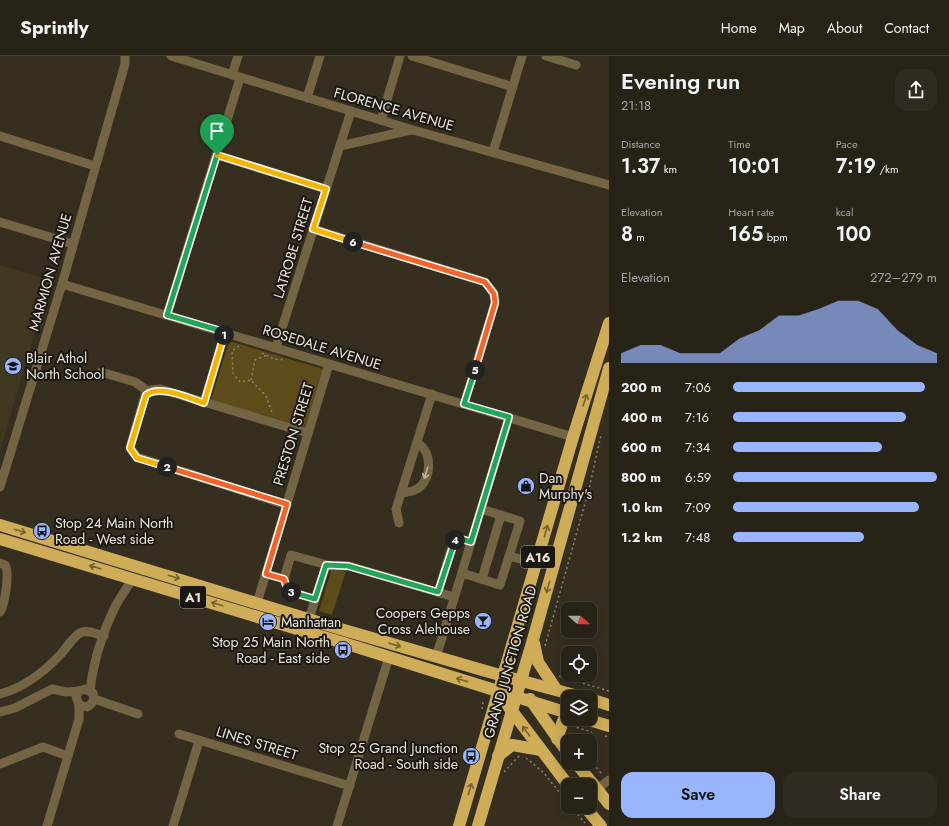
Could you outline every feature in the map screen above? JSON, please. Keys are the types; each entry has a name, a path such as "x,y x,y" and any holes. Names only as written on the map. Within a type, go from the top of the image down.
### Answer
{"highway":[{"name":"GRAND JUNCTION ROAD","path":"459,826 573,437 606,346 609,323"},
{"name":"GRAND JUNCTION ROAD","path":"478,826 534,636 609,368"},
{"path":"573,437 588,441"},
{"name":"A1","path":"0,525 137,565 436,657 561,691"},
{"name":"A1","path":"0,539 254,615 561,711"},
{"path":"133,578 137,565"},
{"path":"254,615 257,603"},
{"path":"534,636 534,651 538,662 556,689"},
{"path":"521,680 531,702 561,744"},
{"path":"499,692 563,778"},
{"path":"597,701 609,705"},
{"path":"557,739 561,726"},
{"path":"498,756 512,745 541,750"},
{"path":"582,770 588,778"},
{"path":"597,789 609,804"},
{"path":"591,814 601,826"}],"street":[{"name":"MARMION AVENUE","path":"0,488 3,466 62,284 125,60 131,56"},
{"name":"FLORENCE AVENUE","path":"171,56 413,130 609,186"},
{"path":"167,315 217,155 236,76 238,56"},
{"path":"308,98 320,56"},
{"path":"381,120 400,56"},
{"path":"412,56 512,87"},
{"path":"493,152 522,56"},
{"path":"546,56 576,65"},
{"name":"LATROBE STREET","path":"276,347 350,111"},
{"path":"340,146 413,130"},
{"path":"0,136 96,166"},
{"path":"217,155 326,189"},
{"path":"0,222 73,244"},
{"path":"313,229 485,282 494,294 495,303 464,404"},
{"name":"ROSEDALE AVENUE","path":"62,284 573,437"},
{"path":"204,403 225,332"},
{"name":"PRESTON STREET","path":"257,603 329,364"},
{"path":"101,372 135,382 149,392"},
{"path":"287,504 137,458 130,448 146,395 149,392 160,390 308,433"},
{"path":"399,523 396,509 432,394"},
{"path":"436,657 509,417"},
{"path":"401,493 411,492 419,487 427,471 428,454 423,447 417,443"},
{"path":"462,573 500,585 520,521 481,509"},
{"path":"482,579 501,515"},
{"path":"438,592 455,537 471,542"},
{"path":"315,599 288,591 284,579 292,555 326,565 348,566 454,597"},
{"path":"509,556 536,564"},
{"path":"0,563 4,565 8,574 0,612"},
{"path":"309,619 326,565"},
{"path":"266,574 284,579"},
{"path":"47,826 79,719 84,697 104,636 115,606 133,578"},
{"path":"0,694 9,692 32,679 50,665 80,634 88,632 104,636"},
{"path":"337,826 389,657"},
{"path":"0,712 15,708 52,689 84,697 138,714"},
{"name":"LINES STREET","path":"179,734 350,786"},
{"path":"173,826 199,741"},
{"path":"0,764 43,747 68,756"},
{"path":"597,789 608,780"}],"path":[{"path":"245,348 239,346 232,351 233,373 240,382 251,380"},
{"path":"256,351 274,359 286,360"},
{"path":"251,380 255,360 267,355 268,352"},
{"path":"251,380 266,396 276,420"},
{"path":"545,648 587,496 602,431"},
{"path":"554,674 609,691"},
{"path":"483,702 481,706 484,710"},
{"path":"569,734 567,731 572,726 594,733"},
{"path":"605,730 609,737"},
{"path":"517,751 532,761 561,795"},
{"path":"597,768 608,780"}],"shaded area":[{"name":"Blair Athol North School","path":"0,265 50,280 0,451"},
{"path":"229,341 323,369 305,427 211,400"},
{"path":"331,571 346,571 332,615 319,611"}],"place":[{"name":"Blair Athol North School","path":"13,366"},
{"name":"Dan Murphy's","path":"526,486"},
{"name":"Stop 24 Main North Road - West side","path":"42,531"},
{"name":"Coopers Gepps Cross Alehouse","path":"483,621"},
{"name":"Manhattan","path":"268,622"},
{"name":"Stop 25 Main North Road - East side","path":"343,650"},
{"name":"Stop 25 Grand Junction Road - South side","path":"471,756"}],"route":[{"path":"217,155 326,189 313,229 485,282 494,294 495,303 464,404 509,417 471,542 455,537 438,592 348,566 326,565 315,599 288,591 284,579 266,574 287,504 137,458 132,453 130,448 146,395 151,390 160,390 204,403 225,332 167,315 217,155"}]}
